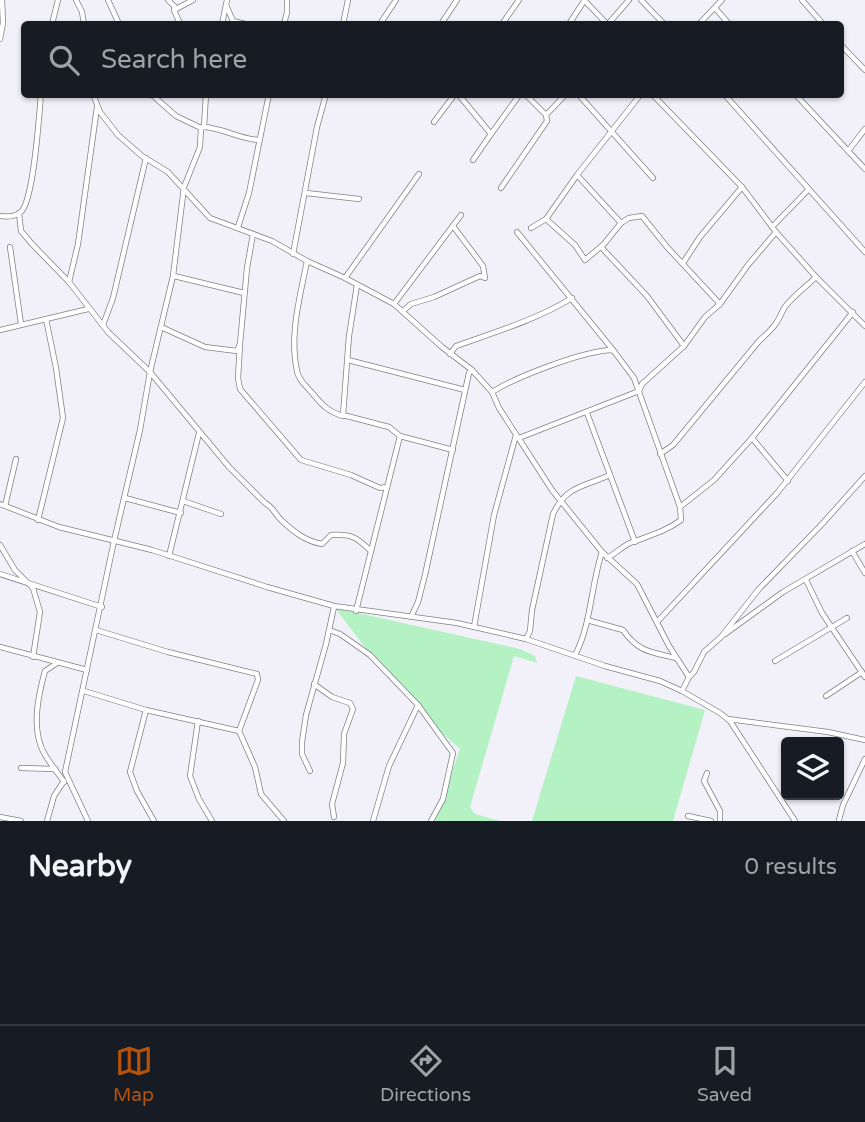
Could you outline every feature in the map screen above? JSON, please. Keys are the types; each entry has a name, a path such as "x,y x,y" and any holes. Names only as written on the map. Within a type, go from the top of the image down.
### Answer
{"street":[{"path":"0,39 3,23 2,0"},
{"path":"53,21 58,0"},
{"path":"76,0 83,21"},
{"path":"108,0 118,21"},
{"path":"168,0 175,7 179,21"},
{"path":"174,10 193,0"},
{"path":"285,21 288,12 287,0"},
{"path":"344,21 348,0"},
{"path":"382,21 396,0"},
{"path":"442,21 457,0"},
{"path":"504,21 519,0"},
{"path":"571,21 584,0 605,21"},
{"path":"611,21 629,0"},
{"path":"642,0 661,21"},
{"path":"802,0 820,21"},
{"path":"223,21 226,3"},
{"path":"226,3 233,21"},
{"path":"702,21 717,3 727,21"},
{"path":"844,47 865,69"},
{"path":"0,216 11,217 19,213 25,204 41,98"},
{"path":"94,98 118,135 168,172 215,222 238,227 394,303 450,354 472,370 492,393 560,499 601,552 637,584 669,646 689,677"},
{"path":"156,98 176,116 203,127 220,130 238,138 259,140"},
{"path":"47,821 54,796 64,782 84,691 150,372 173,276 184,187 200,147 206,98"},
{"path":"238,227 269,98"},
{"path":"293,254 325,98"},
{"path":"435,122 454,98"},
{"path":"460,98 491,134"},
{"path":"473,160 517,98"},
{"path":"501,188 547,121 546,115 529,98"},
{"path":"546,115 562,98"},
{"path":"581,98 653,178"},
{"path":"531,228 545,219 638,98"},
{"path":"656,98 742,187 774,230 865,326"},
{"path":"728,98 865,251"},
{"path":"799,98 865,169"},
{"path":"69,282 78,244 97,106"},
{"path":"848,151 865,129"},
{"path":"103,325 113,298 146,158"},
{"path":"345,278 419,174"},
{"path":"577,175 621,223"},
{"path":"683,264 700,237 742,187"},
{"path":"518,437 639,391 642,384 684,346 705,317 720,304 774,230 808,190"},
{"path":"306,193 359,199"},
{"path":"19,213 21,231 69,282 88,309 150,372 229,467 270,505 280,519 306,541 321,544 331,535 342,534 356,537 370,550"},
{"path":"394,303 461,215"},
{"path":"545,219 575,245 585,260 601,247 621,223 629,218 642,216 720,304"},
{"path":"403,311 411,304 480,275 485,278 483,266 453,226"},
{"path":"517,232 634,378 680,507 681,520 671,527 628,543 607,558"},
{"path":"253,234 244,293 238,378 240,389 300,460 351,475 380,488 387,487"},
{"path":"10,247 21,324"},
{"path":"601,247 647,296 684,346"},
{"path":"307,261 293,345 297,371 322,405 331,412 389,427 400,436 453,450"},
{"path":"173,276 244,293"},
{"path":"660,454 673,445 759,341 775,326 782,317 783,309 816,277"},
{"path":"348,417 343,415 351,310 357,285"},
{"path":"450,354 456,346 522,323 551,311 572,298"},
{"path":"0,330 88,309"},
{"path":"680,507 714,480 752,438 853,312"},
{"path":"38,520 63,418 46,319"},
{"path":"161,327 205,346 234,352 240,344"},
{"path":"492,393 522,376 573,359 613,350"},
{"path":"348,360 465,390"},
{"path":"411,617 418,601 465,390 472,370"},
{"path":"658,621 788,481 865,382"},
{"path":"587,413 635,542"},
{"path":"169,556 199,432"},
{"path":"356,611 400,436"},
{"path":"474,627 494,515 518,437"},
{"path":"752,438 788,481"},
{"path":"16,458 2,505 38,520 152,550 334,606 474,627 526,639 660,681 682,691 727,719 795,821"},
{"path":"526,639 530,631 552,514 560,499 581,486 610,475"},
{"path":"721,637 758,590 865,476"},
{"path":"125,498 181,513"},
{"path":"183,501 221,514"},
{"path":"682,691 704,652 721,637 783,592 865,544"},
{"path":"0,545 25,582 33,588 40,612 33,657"},
{"path":"852,551 865,573"},
{"path":"575,655 587,620 601,552"},
{"path":"0,574 102,607"},
{"path":"806,580 831,628 864,675 826,696"},
{"path":"310,771 302,754 302,745 334,606"},
{"path":"775,661 847,618"},
{"path":"587,620 623,629 632,643 648,652 678,658"},
{"path":"330,630 370,655 418,705 453,753 443,799 431,821"},
{"path":"96,631 257,674 258,680 239,731 255,766 261,794 284,821"},
{"path":"0,647 87,670"},
{"path":"57,663 45,671 37,712 37,733 42,749 64,782"},
{"path":"314,684 332,697 350,703 353,709 344,734 343,763 332,804 334,817"},
{"path":"84,691 146,710 239,731"},
{"path":"373,821 389,766 418,705"},
{"path":"146,710 130,772 137,792 155,821"},
{"path":"727,719 828,732 865,740"},
{"path":"198,722 190,776 212,821"},
{"path":"839,820 843,805 865,759"},
{"path":"21,768 56,769"},
{"path":"65,772 88,821"},
{"path":"707,773 704,781 720,811 720,821"},
{"path":"688,816 711,821"},
{"path":"0,817 21,821"}],"green space":[{"path":"335,608 520,649 535,656 537,663 514,656 470,807 475,814 500,821 435,821 460,749 441,732 402,684 376,662"},
{"path":"576,676 705,710 673,821 532,821"}]}
